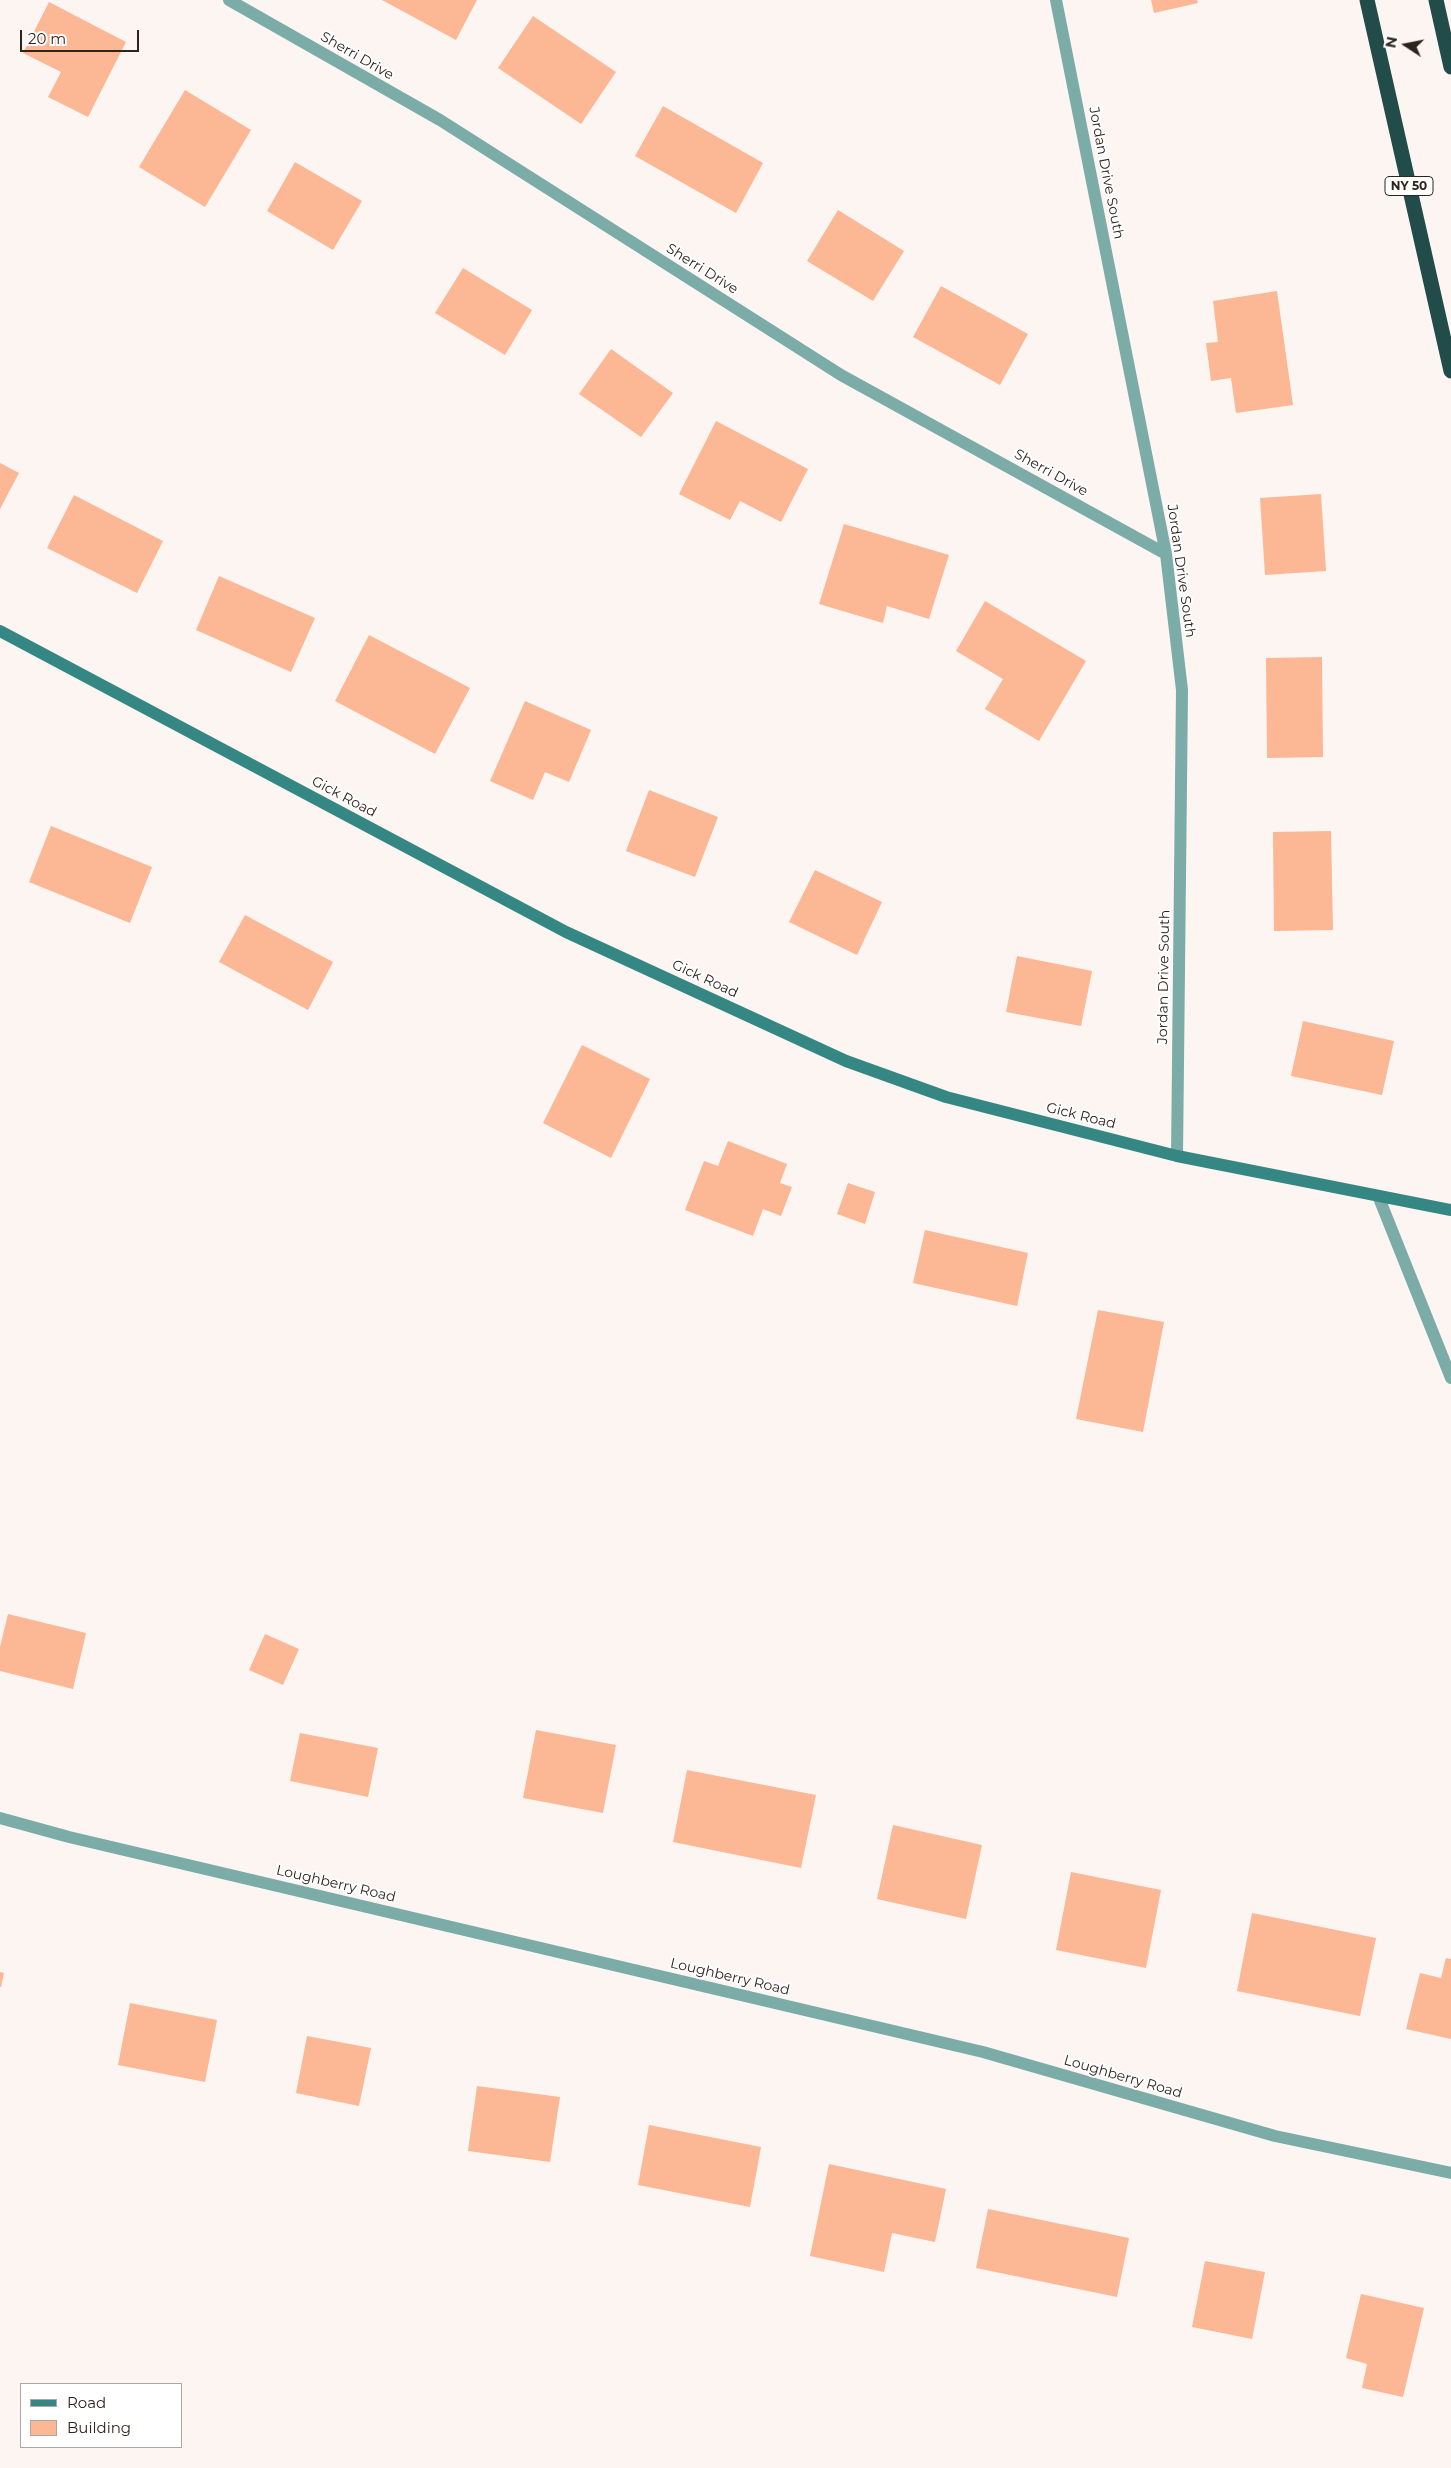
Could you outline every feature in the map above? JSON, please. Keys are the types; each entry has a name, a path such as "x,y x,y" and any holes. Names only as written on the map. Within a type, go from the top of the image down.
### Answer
{"highway":[{"name":"NY 50","path":"1367,0 1451,371"},
{"path":"1436,0 1451,67"}],"street":[{"name":"Sherri Drive","path":"228,0 440,120 841,375 1166,554"},
{"name":"Jordan Drive South","path":"1056,0 1166,554 1182,690 1177,1156"},
{"name":"Gick Road","path":"0,631 566,932 846,1061 946,1097 1177,1156 1379,1198 1451,1210"},
{"path":"1379,1198 1451,1378"},
{"name":"Loughberry Road","path":"0,1818 69,1837 983,2052 1274,2136 1451,2173"}],"building":[{"path":"382,0 477,0 456,40"},
{"path":"1151,0 1197,0 1198,3 1154,13"},
{"path":"49,2 126,42 88,117 48,97 61,72 23,53"},
{"path":"533,16 616,72 581,124 498,68"},
{"path":"185,90 251,130 205,207 139,167"},
{"path":"663,106 763,163 736,213 635,156"},
{"path":"295,162 362,201 333,250 267,211"},
{"path":"838,210 904,251 873,301 807,261"},
{"path":"463,268 532,310 505,355 435,313"},
{"path":"941,286 1028,334 1000,385 913,337"},
{"path":"1277,291 1293,405 1236,413 1231,378 1211,381 1206,343 1218,342 1213,301"},
{"path":"611,349 673,393 641,437 579,394"},
{"path":"716,421 808,469 781,522 740,501 730,520 679,494"},
{"path":"0,463 19,473 0,509"},
{"path":"1321,494 1326,571 1265,575 1260,498"},
{"path":"74,495 163,541 137,593 47,548"},
{"path":"844,524 949,555 929,619 887,606 883,623 819,604"},
{"path":"219,576 315,618 291,672 196,630"},
{"path":"985,601 1086,661 1039,741 985,709 1003,679 956,651"},
{"path":"369,635 470,688 435,754 335,701"},
{"path":"1322,657 1323,757 1267,758 1266,658"},
{"path":"525,701 591,730 569,782 545,772 533,800 490,781"},
{"path":"649,790 718,817 695,877 626,851"},
{"path":"51,826 152,867 130,923 29,882"},
{"path":"1331,831 1333,930 1274,931 1273,832"},
{"path":"815,870 882,902 857,955 789,922"},
{"path":"245,915 333,962 308,1010 219,962"},
{"path":"1017,956 1092,971 1081,1026 1006,1012"},
{"path":"1303,1021 1394,1041 1382,1095 1291,1076"},
{"path":"582,1045 650,1079 611,1158 543,1123"},
{"path":"728,1141 787,1164 780,1183 792,1187 781,1216 763,1209 753,1236 685,1210 704,1161 718,1166"},
{"path":"848,1183 875,1192 865,1224 837,1214"},
{"path":"925,1230 1028,1253 1017,1306 913,1283"},
{"path":"1098,1310 1164,1322 1143,1432 1076,1419"},
{"path":"8,1614 86,1633 73,1689 0,1671 0,1647"},
{"path":"265,1634 299,1649 283,1685 249,1670"},
{"path":"536,1730 616,1745 603,1813 523,1798"},
{"path":"300,1733 378,1748 368,1797 290,1781"},
{"path":"687,1770 816,1795 801,1868 673,1842"},
{"path":"893,1825 982,1845 966,1919 877,1899"},
{"path":"1071,1872 1161,1890 1146,1968 1056,1950"},
{"path":"1252,1913 1376,1938 1360,2016 1237,1991"},
{"path":"1446,1958 1451,1959 1451,2039 1406,2029 1420,1973 1441,1978"},
{"path":"0,1972 4,1973 1,1987 0,1987"},
{"path":"130,2003 217,2020 205,2082 118,2065"},
{"path":"307,2036 371,2048 359,2106 296,2093"},
{"path":"477,2086 560,2097 550,2162 468,2151"},
{"path":"649,2125 761,2147 750,2207 638,2185"},
{"path":"829,2164 946,2189 935,2242 892,2233 884,2272 810,2256"},
{"path":"988,2209 1129,2238 1117,2297 976,2268"},
{"path":"1205,2261 1265,2272 1252,2339 1192,2327"},
{"path":"1361,2294 1424,2308 1403,2397 1362,2388 1367,2364 1346,2358"}]}
